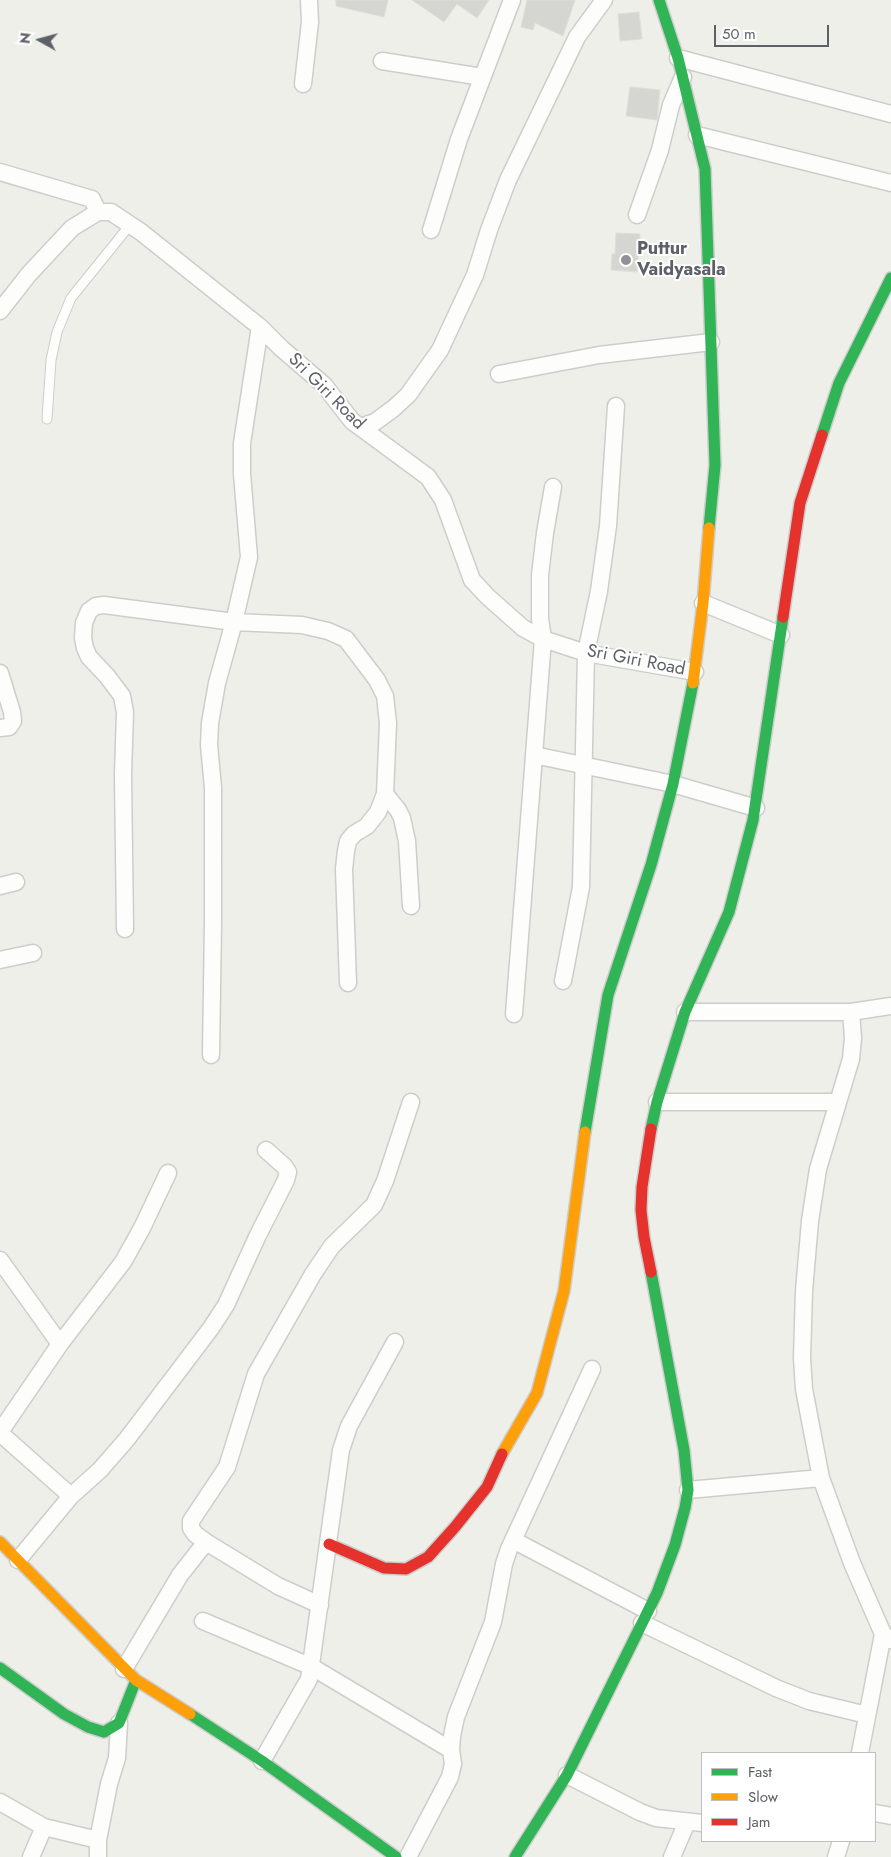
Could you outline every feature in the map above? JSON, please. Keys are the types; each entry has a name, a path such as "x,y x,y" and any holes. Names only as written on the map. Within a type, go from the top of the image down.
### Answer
{"street":[{"path":"303,84 310,22 308,0"},
{"path":"431,230 459,138 512,0"},
{"path":"360,428 374,422 408,395 440,350 474,275 488,230 508,180 577,37 604,0"},
{"path":"329,1544 384,1568 406,1569 428,1557 487,1487 502,1455 537,1394 564,1291 585,1132 608,995 651,865 673,784 695,672 715,465 705,169 678,58 659,0"},
{"path":"678,58 891,114"},
{"path":"382,61 482,77"},
{"path":"637,215 660,150 671,105 683,77"},
{"path":"697,135 891,183"},
{"path":"0,172 92,199 98,212 72,228 29,274 0,311"},
{"name":"Sri Giri Road","path":"98,212 111,212 260,327 324,386 352,421 428,478 443,500 472,580 507,616 543,639 586,653 695,672"},
{"path":"515,1857 567,1775 657,1593 675,1545 688,1490 684,1450 665,1340 644,1237 641,1210 647,1148 657,1102 685,1012 729,912 756,808 800,503 839,383 891,278"},
{"path":"211,1055 213,788 209,745 210,724 217,682 234,622 249,557 242,474 242,443 260,327"},
{"path":"499,374 599,355 711,342"},
{"path":"563,981 581,887 586,653 599,591 608,526 616,406"},
{"path":"514,1014 543,639 540,619 540,574 544,533 552,487"},
{"path":"703,604 781,635"},
{"path":"125,928 123,774 125,712 122,696 90,657 85,648 83,638 84,623 89,611 96,606 104,605 234,622 302,625 328,631 346,639 377,680 385,696 388,723 385,794 378,812 367,826 354,834 348,841 346,851 344,869 348,983"},
{"path":"0,673 13,721 9,727 0,728"},
{"path":"534,755 673,784 756,808"},
{"path":"385,794 402,818 407,841 411,906"},
{"path":"0,886 16,882"},
{"path":"0,960 32,953"},
{"path":"685,1012 851,1012 891,1006"},
{"path":"851,1012 853,1038 851,1059 818,1169 810,1221 804,1291 802,1358 804,1389 821,1478 852,1564 887,1637 867,1715 860,1752"},
{"path":"320,1606 278,1586 206,1542 195,1534 191,1528 191,1522 227,1466 256,1374 313,1274 332,1246 374,1205 385,1181 411,1102"},
{"path":"657,1102 838,1102"},
{"path":"18,1560 71,1496 100,1470 127,1439 211,1328 226,1305 286,1180 288,1172 284,1166 266,1150"},
{"path":"71,1496 0,1433 60,1344 123,1262 142,1228 168,1173"},
{"path":"0,1260 60,1344"},
{"path":"262,1760 309,1679 341,1450 349,1426 395,1342"},
{"path":"408,1857 450,1777 453,1764 451,1750 456,1717 493,1622 504,1564 513,1540 592,1369"},
{"path":"688,1490 821,1478"},
{"path":"513,1540 645,1617 776,1688 809,1701 867,1715"},
{"path":"0,1542 130,1675 262,1760 396,1857"},
{"path":"98,1857 98,1840 109,1784 118,1758 119,1723 130,1675 180,1575 206,1542"},
{"path":"203,1621 312,1666 451,1750"},
{"path":"0,1668 64,1714 88,1728 104,1732 119,1723"},
{"path":"567,1775 640,1812 656,1818 695,1822 672,1857"},
{"path":"0,1802 44,1827 98,1840"},
{"path":"876,1813 891,1816"},
{"path":"30,1857 44,1827"},
{"path":"836,1857 841,1842"}],"lane":[{"path":"47,420 51,360 57,332 70,298 130,226"}],"building":[{"path":"336,0 388,0 384,17 336,6"},
{"path":"412,0 489,0 477,18 457,4 444,22"},
{"path":"527,0 575,0 563,36 535,23 533,30 521,27"},
{"path":"639,12 642,39 620,41 618,14"},
{"path":"630,87 660,90 657,120 626,116"},
{"path":"616,233 640,234 637,272 611,270 612,254 615,254"}],"traffic: fast":[{"path":"659,0 678,58 705,169 715,465 709,528"},
{"path":"822,435 839,383 891,278"},
{"path":"651,1129 657,1102 685,1012 729,912 753,820 783,617"},
{"path":"585,1132 608,995 651,865 673,784 693,683"},
{"path":"515,1857 567,1775 657,1593 675,1545 685,1508 688,1490 684,1450 651,1272"},
{"path":"0,1668 64,1714 88,1727 104,1732 119,1723 136,1680"},
{"path":"190,1714 262,1761 396,1857"}],"traffic: slow":[{"path":"693,683 703,603 709,528"},
{"path":"502,1454 537,1393 564,1291 585,1132"},
{"path":"0,1542 136,1680 190,1714"}],"traffic: jam":[{"path":"783,617 800,503 822,435"},
{"path":"651,1129 642,1187 641,1210 651,1272"},
{"path":"329,1544 384,1568 406,1569 428,1557 455,1527 487,1487 502,1454"}],"place":[{"name":"Puttur Vaidyasala","path":"626,260"}]}
